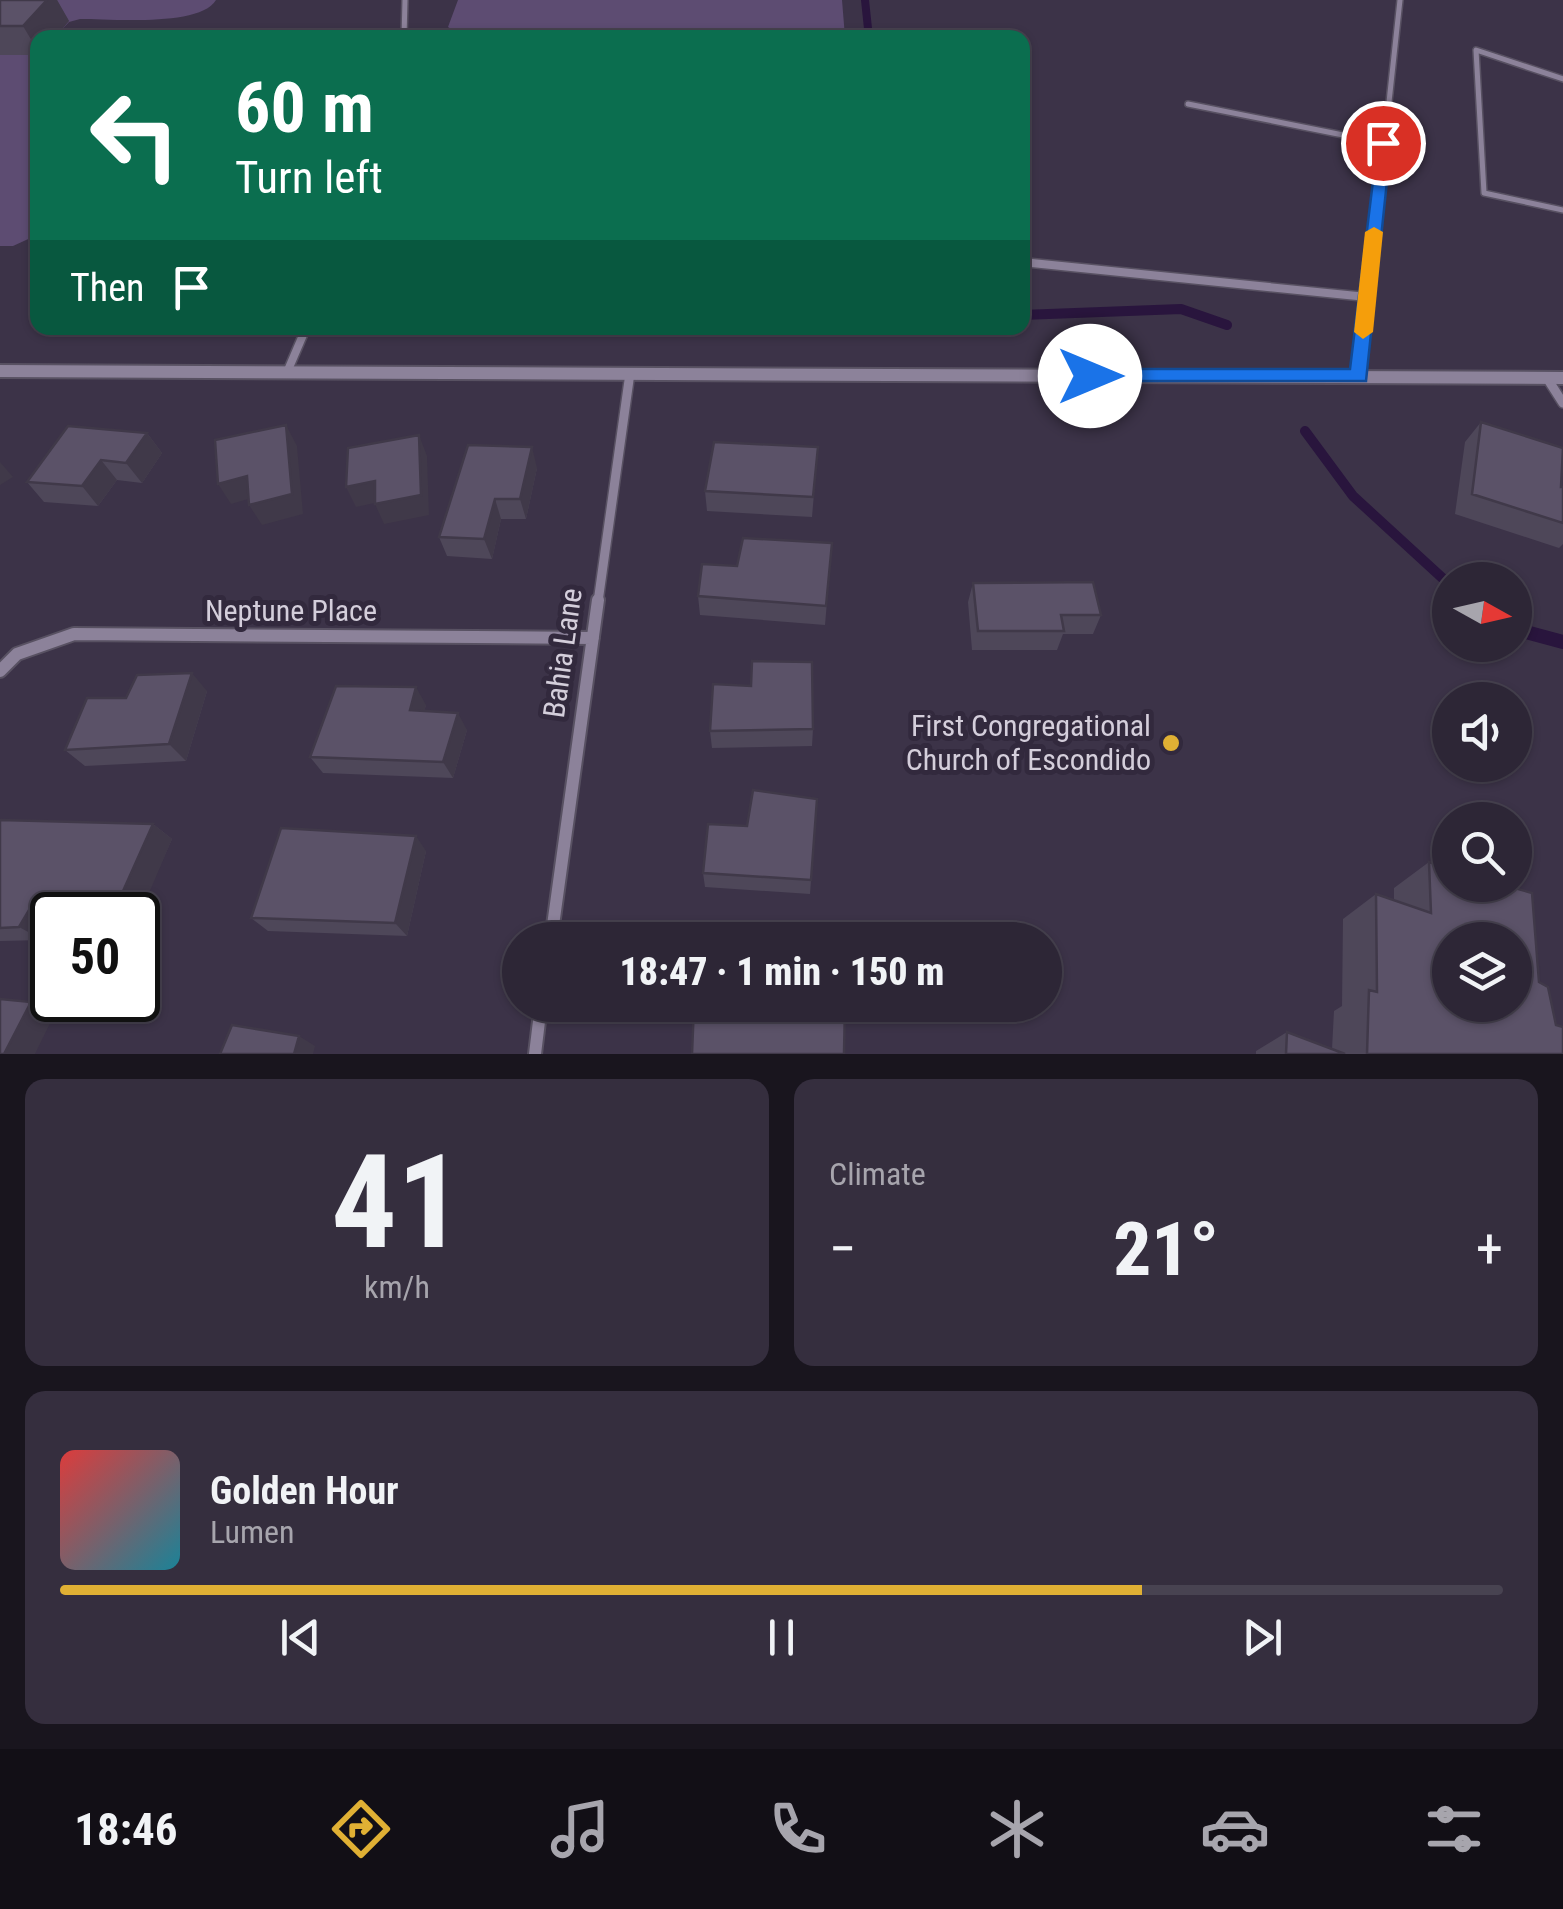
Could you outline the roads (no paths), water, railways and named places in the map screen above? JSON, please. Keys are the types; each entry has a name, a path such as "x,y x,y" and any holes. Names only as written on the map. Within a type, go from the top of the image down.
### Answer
{"main road":[{"path":"0,371 1555,378"}],"street":[{"name":"Bahia Lane","path":"553,922 630,373"},
{"path":"1555,378 1563,403"},
{"name":"Neptune Place","path":"0,671 17,654 74,634 593,638"},
{"path":"534,1054 539,1022"}],"lane":[{"path":"404,30 406,0"},
{"path":"1359,376 1400,0"},
{"path":"1563,80 1476,50 1484,192 1563,210"},
{"path":"1188,104 1383,143"},
{"path":"1030,263 1367,297"},
{"path":"288,370 303,335"}],"waterway":[{"path":"865,0 868,30"},
{"path":"1030,315 1181,309 1227,325"},
{"path":"1305,431 1353,496 1432,568"},
{"path":"1532,634 1563,642"}],"place":[{"name":"First Congregational Church of Escondido","path":"1171,743"}]}
